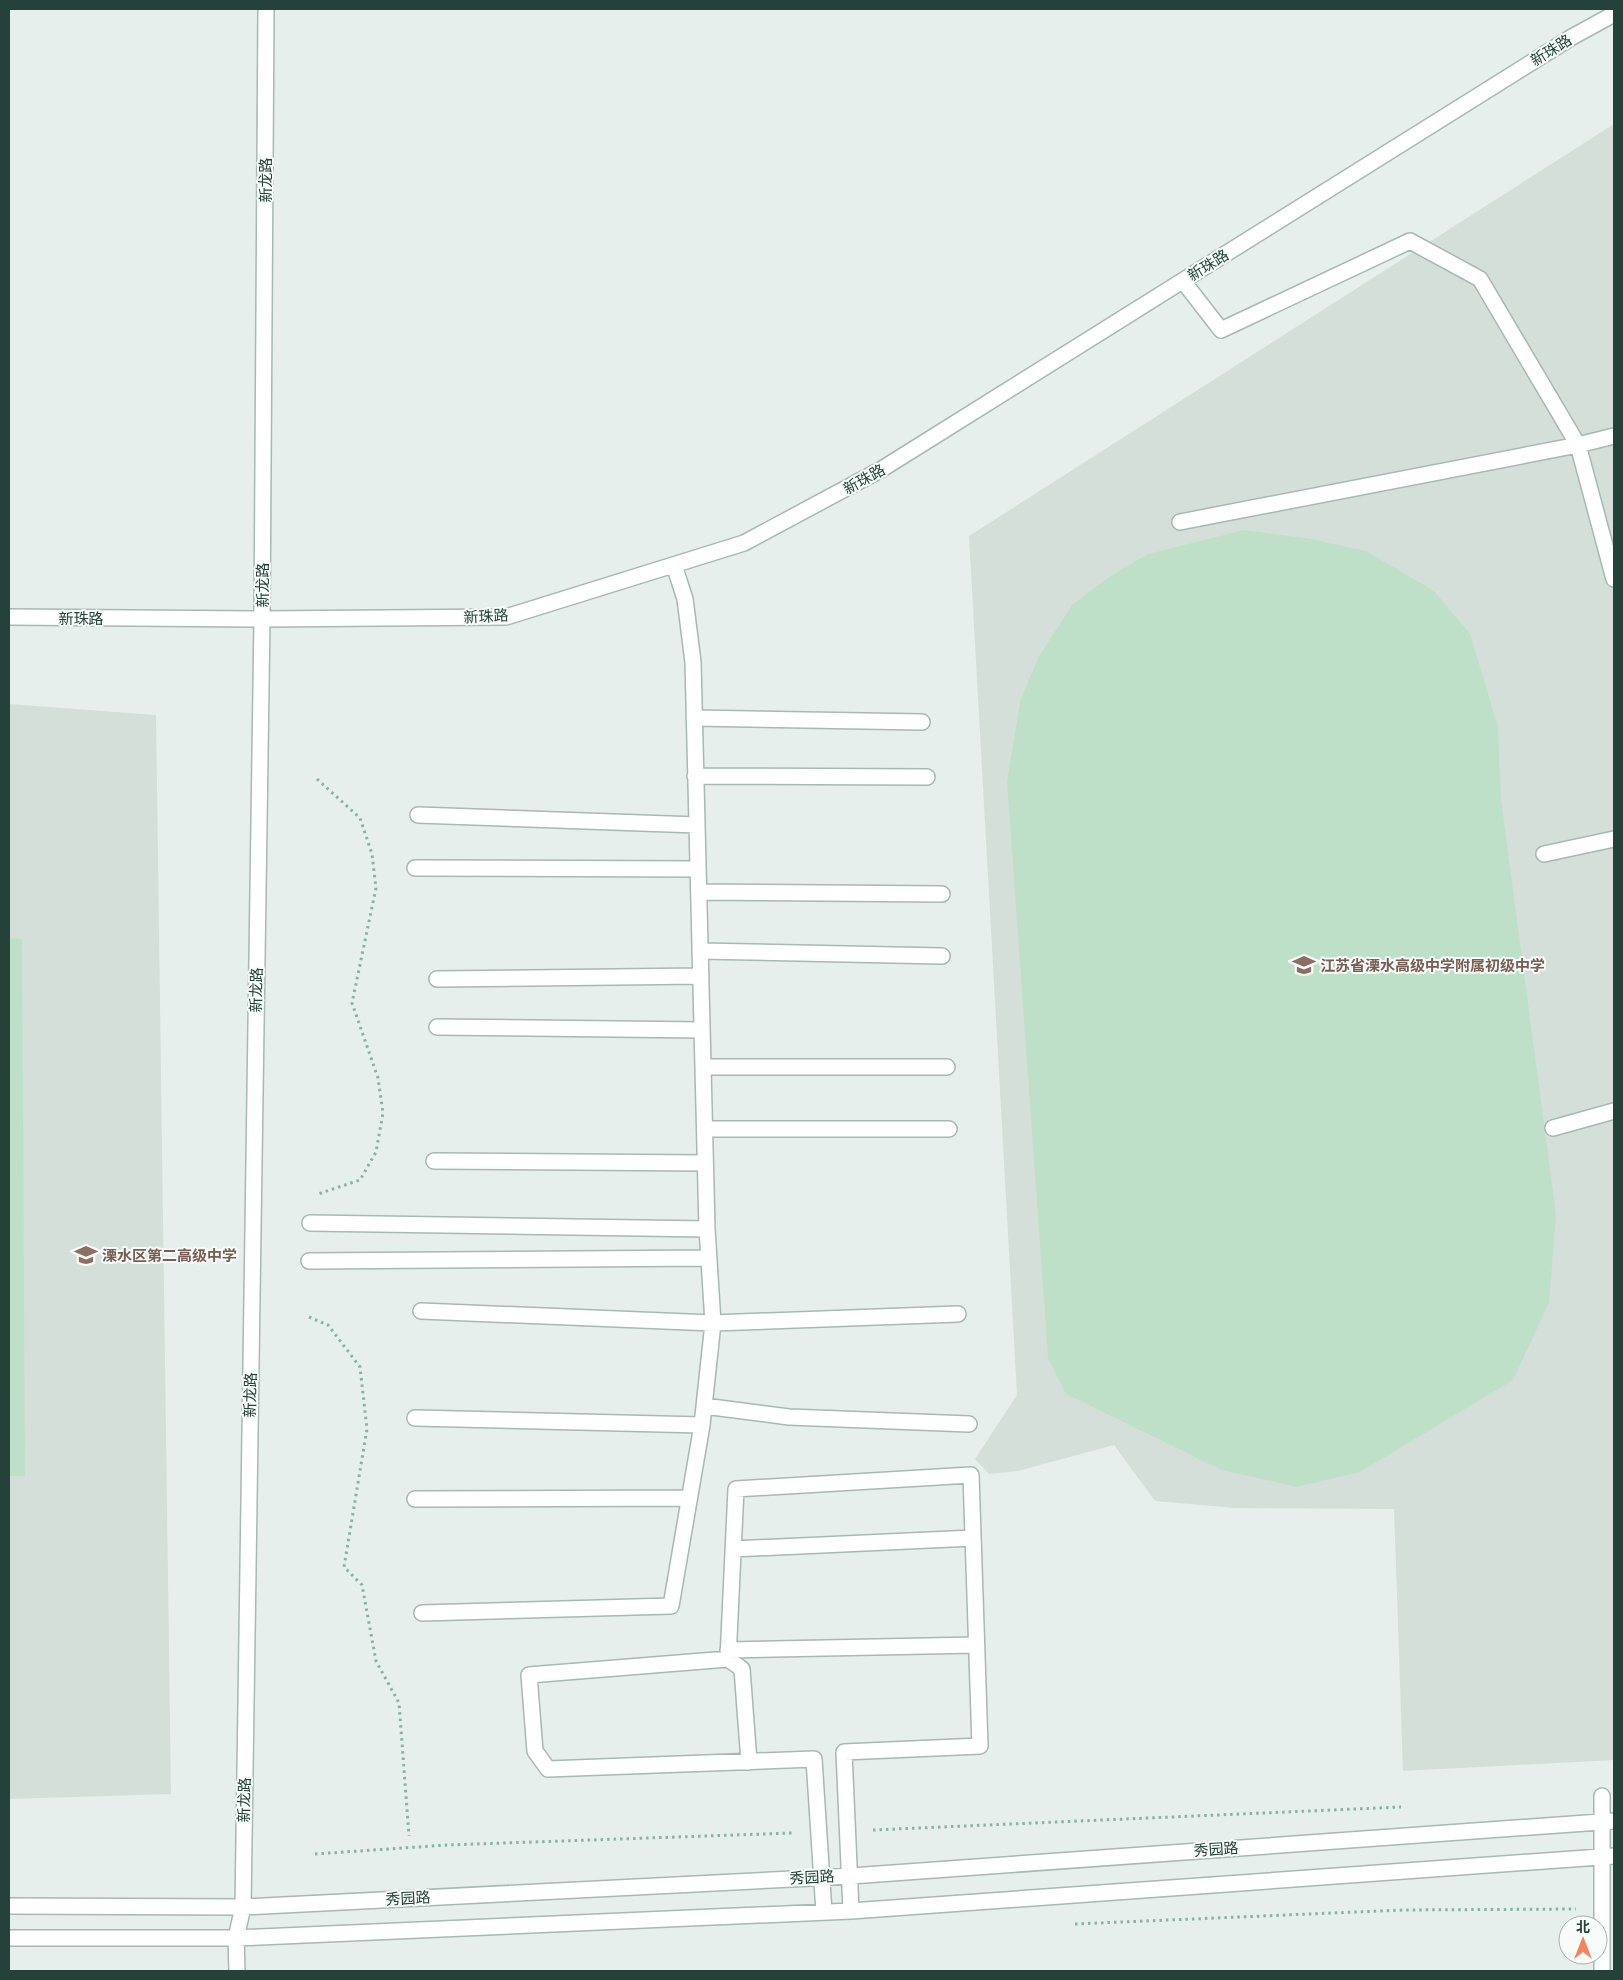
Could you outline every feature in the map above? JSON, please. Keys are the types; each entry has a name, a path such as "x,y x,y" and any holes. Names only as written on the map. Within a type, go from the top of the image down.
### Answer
{"street":[{"name":"新龙路","path":"237,1971 236,1938 243,1907 262,619 266,9"},
{"name":"新珠路","path":"9,617 262,619 506,617 744,543 882,469 1572,37 1614,14"},
{"path":"1184,281 1221,330 1410,241 1480,280 1578,444 1614,579"},
{"path":"1180,522 1614,436"},
{"path":"422,1613 671,1606 702,1425 712,1323 705,1162 693,662 686,608 674,565"},
{"path":"694,718 922,722"},
{"path":"695,776 927,777"},
{"path":"418,815 697,825"},
{"path":"1544,854 1614,839"},
{"path":"415,868 698,869"},
{"path":"698,892 942,894"},
{"path":"700,951 942,956"},
{"path":"437,979 701,976"},
{"path":"437,1027 702,1030"},
{"path":"703,1067 947,1067"},
{"path":"1553,1128 1614,1111"},
{"path":"705,1128 949,1128"},
{"path":"434,1161 705,1162"},
{"path":"310,1223 707,1229"},
{"path":"309,1262 708,1258"},
{"path":"421,1311 712,1323 958,1314"},
{"path":"704,1406 789,1417 968,1424"},
{"path":"415,1418 702,1425"},
{"path":"749,1762 742,1669 728,1655 736,1489 971,1475 980,1746 844,1752 851,1876 851,1911"},
{"path":"415,1499 689,1498"},
{"path":"733,1548 973,1538"},
{"path":"824,1912 814,1758 548,1769 535,1751 529,1675 728,1655 976,1645"},
{"path":"1602,1796 1609,1821 1602,1971"},
{"name":"秀园路","path":"9,1906 243,1907 851,1876 1609,1821"},
{"path":"9,1938 236,1938 851,1911 1608,1856"}],"path":[{"path":"310,1197 360,1180 376,1152 383,1113 378,1078 352,1003 376,888 372,854 360,818 317,779"},
{"path":"309,1317 328,1325 360,1367 367,1429 344,1567 362,1585 376,1661 399,1703 409,1836"},
{"path":"848,1831 1403,1807"},
{"path":"315,1854 447,1845 819,1832"}],"shaded area":[{"name":"江苏省溧水高级中学附属初级中学","path":"1614,124 1614,1760 1403,1771 1394,1509 1235,1508 1155,1501 1114,1445 1018,1471 989,1474 975,1459 1017,1395 969,536"},
{"name":"溧水区第二高级中学","path":"9,704 156,715 171,1794 9,1799"}],"green space":[{"path":"1244,530 1312,539 1366,551 1434,591 1470,634 1498,727 1501,799 1556,1215 1549,1303 1513,1380 1360,1472 1297,1487 1222,1470 1066,1394 1048,1358 1007,781 1020,702 1038,658 1072,605 1109,577 1148,554"},
{"path":"9,938 22,939 25,1476 9,1476"}],"place":[{"name":"江苏省溧水高级中学附属初级中学","path":"1304,965"},
{"name":"溧水区第二高级中学","path":"86,1255"}]}
